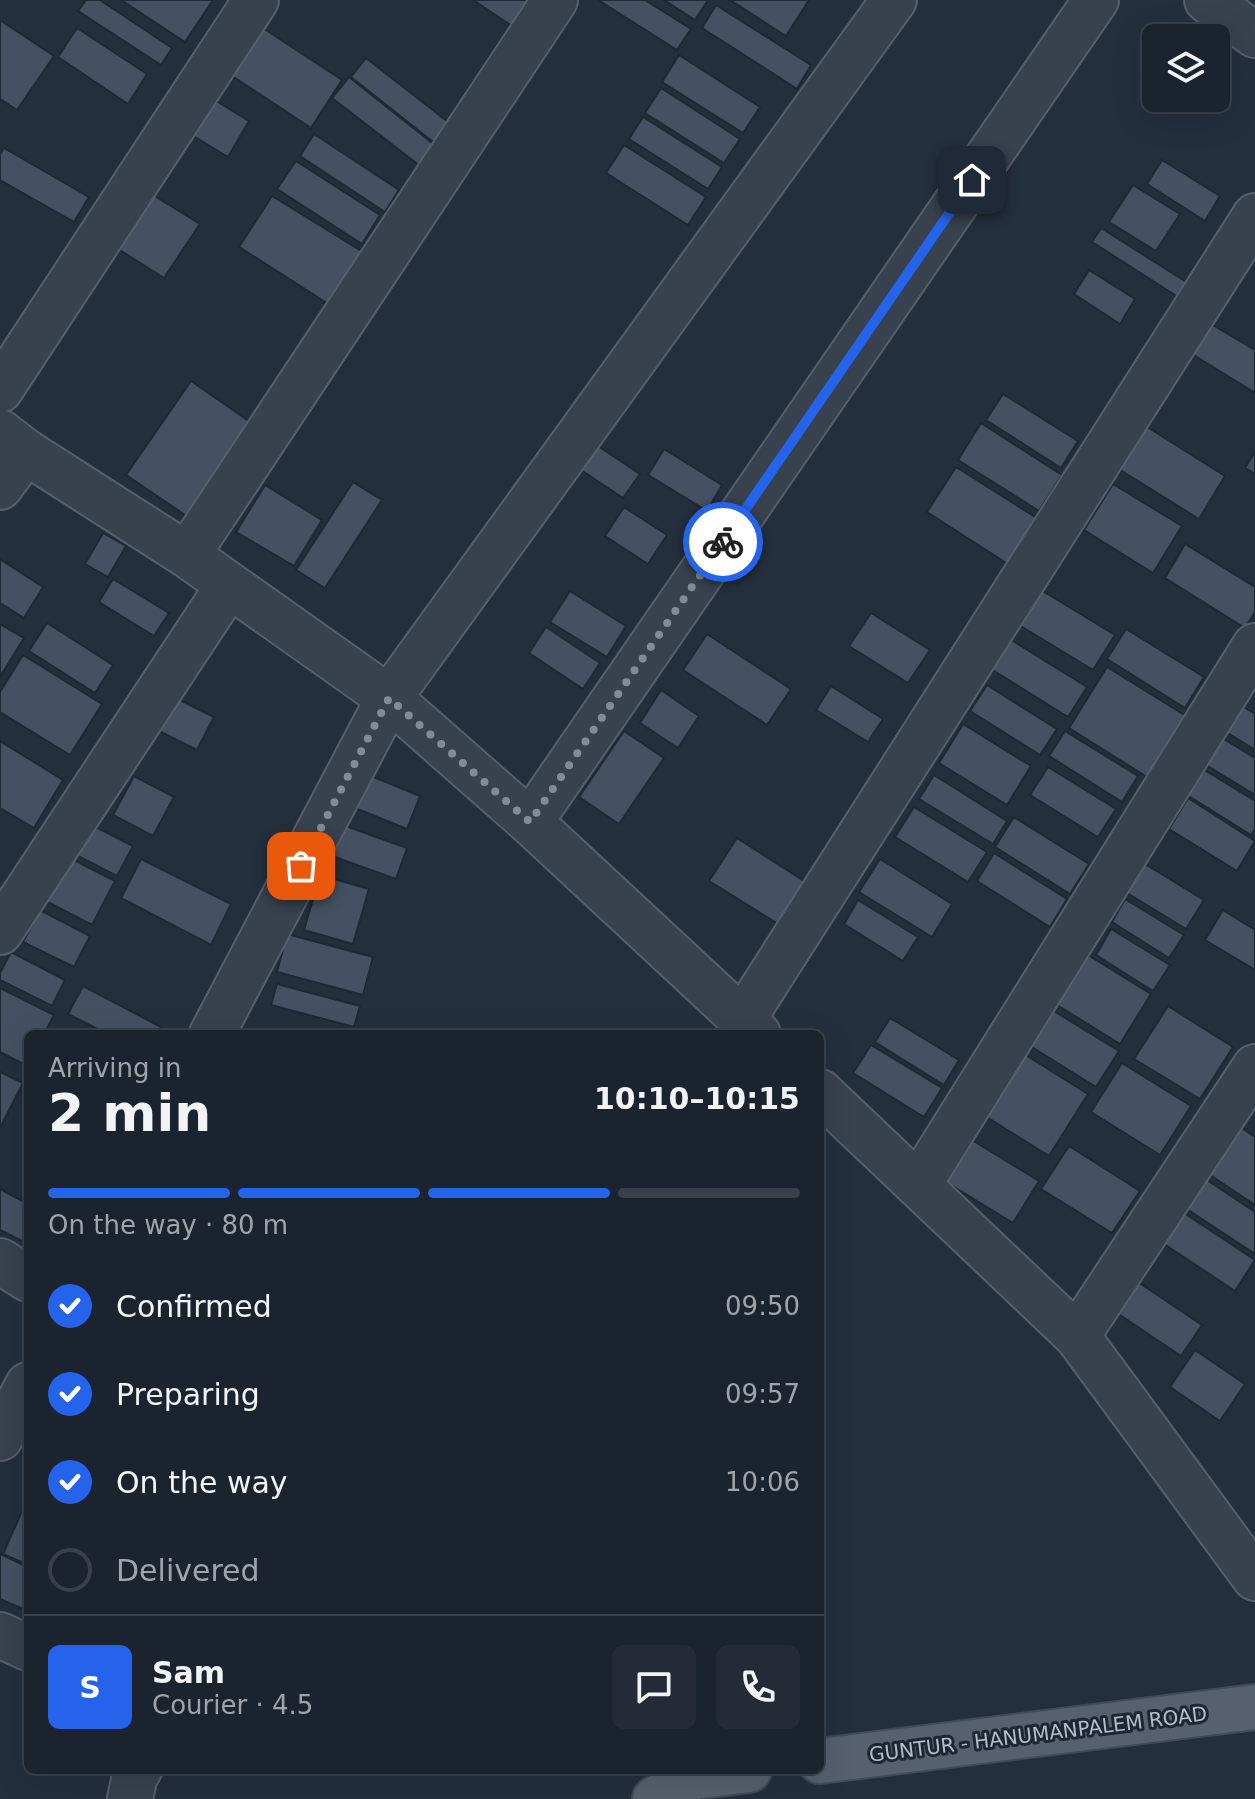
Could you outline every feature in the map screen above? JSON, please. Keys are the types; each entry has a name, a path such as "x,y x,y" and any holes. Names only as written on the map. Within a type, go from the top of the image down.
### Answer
{"main road":[{"name":"GUNTUR - HANUMANPALEM ROAD","path":"824,1761 1255,1707"},
{"path":"655,1799 694,1777 718,1774"}],"street":[{"path":"0,390 256,0"},
{"path":"187,555 555,0"},
{"path":"214,1030 389,698 894,0"},
{"path":"530,822 1096,0"},
{"path":"1213,2 1255,35"},
{"path":"0,487 13,442 187,555 389,698 530,822 751,1027 1255,216"},
{"path":"0,932 229,585"},
{"path":"919,1184 1255,646"},
{"path":"1077,1336 1255,1067"},
{"path":"824,1096 1077,1336 1255,1578"},
{"path":"0,1261 24,1276"},
{"path":"0,1438 24,1393"},
{"path":"0,1635 24,1646"},
{"path":"130,1799 136,1774"}],"building":[{"path":"86,0 100,0 172,48 161,65 78,11"},
{"path":"121,0 213,0 185,42"},
{"path":"473,0 533,0 515,28"},
{"path":"598,0 645,0 691,29 677,50"},
{"path":"664,0 708,0 695,20"},
{"path":"730,0 809,0 786,36"},
{"path":"716,5 811,65 797,89 702,28"},
{"path":"0,20 54,56 17,110 0,99"},
{"path":"77,28 147,74 128,104 58,57"},
{"path":"263,28 342,80 311,128 232,76"},
{"path":"679,55 760,107 743,133 662,82"},
{"path":"366,58 452,125 437,145 351,77"},
{"path":"349,77 436,146 420,166 332,98"},
{"path":"661,88 740,139 724,163 645,113"},
{"path":"208,96 249,121 228,157 187,132"},
{"path":"643,117 722,167 708,189 629,139"},
{"path":"314,134 399,190 385,212 300,156"},
{"path":"624,145 706,197 688,225 606,173"},
{"path":"4,148 89,197 74,222 0,180 0,154"},
{"path":"1162,160 1220,196 1205,221 1147,184"},
{"path":"296,161 380,215 362,244 277,189"},
{"path":"1133,185 1180,214 1156,251 1109,222"},
{"path":"153,195 200,224 164,278 118,249"},
{"path":"272,196 363,252 330,305 239,247"},
{"path":"1101,228 1188,283 1178,297 1092,242"},
{"path":"1089,270 1135,299 1120,324 1074,294"},
{"path":"1211,324 1255,350 1255,393 1192,354"},
{"path":"191,381 256,426 191,519 126,475"},
{"path":"1003,394 1078,441 1061,468 986,420"},
{"path":"981,423 1062,475 1039,511 958,460"},
{"path":"1144,425 1225,476 1199,519 1117,468"},
{"path":"598,446 640,474 623,498 581,470"},
{"path":"664,449 722,485 707,511 648,475"},
{"path":"1255,452 1255,474 1245,468"},
{"path":"956,467 1040,520 1011,566 927,512"},
{"path":"353,482 382,500 325,588 296,570"},
{"path":"1113,484 1182,526 1153,573 1084,530"},
{"path":"265,485 322,520 294,566 236,532"},
{"path":"624,507 667,535 648,564 605,536"},
{"path":"103,533 126,546 108,577 85,564"},
{"path":"1185,544 1255,587 1255,612 1245,628 1165,578"},
{"path":"0,559 43,587 24,618 0,603"},
{"path":"113,579 169,613 154,636 99,602"},
{"path":"1041,590 1115,635 1093,670 1019,625"},
{"path":"570,591 626,626 607,657 550,622"},
{"path":"871,613 930,650 908,683 849,646"},
{"path":"47,623 113,665 95,693 29,651"},
{"path":"0,624 24,638 0,677"},
{"path":"546,627 600,663 583,689 529,653"},
{"path":"1126,629 1204,677 1185,708 1107,659"},
{"path":"707,634 791,689 767,725 683,670"},
{"path":"1010,639 1087,687 1068,717 991,669"},
{"path":"23,655 102,704 70,755 0,712 0,692"},
{"path":"1107,667 1186,716 1147,777 1069,728"},
{"path":"987,685 1057,729 1040,755 970,711"},
{"path":"831,686 883,719 868,742 816,710"},
{"path":"661,690 699,716 678,748 640,723"},
{"path":"170,695 214,717 197,750 153,728"},
{"path":"1242,706 1255,714 1255,750 1226,732"},
{"path":"963,724 1031,766 1007,805 939,763"},
{"path":"624,731 664,758 619,824 579,797"},
{"path":"1065,731 1138,776 1122,802 1049,756"},
{"path":"1222,738 1255,758 1255,795 1206,765"},
{"path":"0,741 63,780 34,828 0,808"},
{"path":"1048,767 1116,809 1098,837 1030,795"},
{"path":"1203,769 1255,801 1255,829 1251,835 1187,795"},
{"path":"369,775 420,796 407,829 355,808"},
{"path":"934,775 1007,821 993,844 919,799"},
{"path":"134,776 174,797 153,836 113,815"},
{"path":"1188,798 1255,841 1237,871 1169,829"},
{"path":"914,807 987,852 968,882 895,837"},
{"path":"1014,817 1089,864 1070,894 995,847"},
{"path":"90,824 133,846 117,876 74,854"},
{"path":"343,825 407,848 396,879 332,856"},
{"path":"737,838 815,888 788,930 709,881"},
{"path":"994,853 1067,899 1050,927 977,881"},
{"path":"66,856 115,881 92,925 44,900"},
{"path":"141,859 231,904 211,945 121,898"},
{"path":"880,859 952,904 932,937 859,892"},
{"path":"1145,864 1204,900 1186,929 1127,893"},
{"path":"320,875 369,889 353,944 304,930"},
{"path":"1125,899 1184,935 1169,958 1112,922"},
{"path":"858,900 918,937 903,961 844,924"},
{"path":"40,910 90,936 74,967 23,942"},
{"path":"1223,910 1255,930 1255,970 1205,940"},
{"path":"1111,929 1170,965 1153,991 1096,955"},
{"path":"287,934 373,957 363,995 277,972"},
{"path":"11,952 65,980 52,1006 0,980 0,973"},
{"path":"1088,955 1151,994 1120,1044 1057,1005"},
{"path":"277,984 360,1006 354,1027 271,1005"},
{"path":"83,986 161,1027 159,1030 99,1030 68,1014"},
{"path":"0,988 54,1015 46,1030 24,1030 24,1064 0,1052"},
{"path":"1168,1006 1233,1047 1200,1099 1134,1059"},
{"path":"1049,1008 1119,1051 1096,1087 1027,1044"},
{"path":"890,1018 959,1060 944,1085 875,1042"},
{"path":"871,1045 942,1088 924,1117 853,1073"},
{"path":"1024,1054 1088,1094 1049,1156 985,1116"},
{"path":"1122,1063 1191,1106 1160,1155 1091,1112"},
{"path":"0,1072 23,1083 0,1128"},
{"path":"1233,1122 1255,1137 1255,1205 1201,1169"},
{"path":"967,1137 1039,1181 1013,1223 941,1179"},
{"path":"1069,1146 1140,1191 1112,1233 1041,1189"},
{"path":"1198,1174 1255,1212 1255,1254 1179,1204"},
{"path":"0,1189 24,1202 24,1242 0,1230"},
{"path":"1175,1207 1255,1260 1235,1291 1155,1238"},
{"path":"1135,1280 1202,1325 1181,1356 1114,1311"},
{"path":"1195,1350 1245,1384 1220,1421 1170,1387"},
{"path":"22,1511 24,1563 3,1554"},
{"path":"0,1554 24,1565 24,1609 0,1599"}],"way so far":[{"path":"301,866 389,698 530,822 723,542"}],"route":[{"path":"723,542 972,180"}]}
